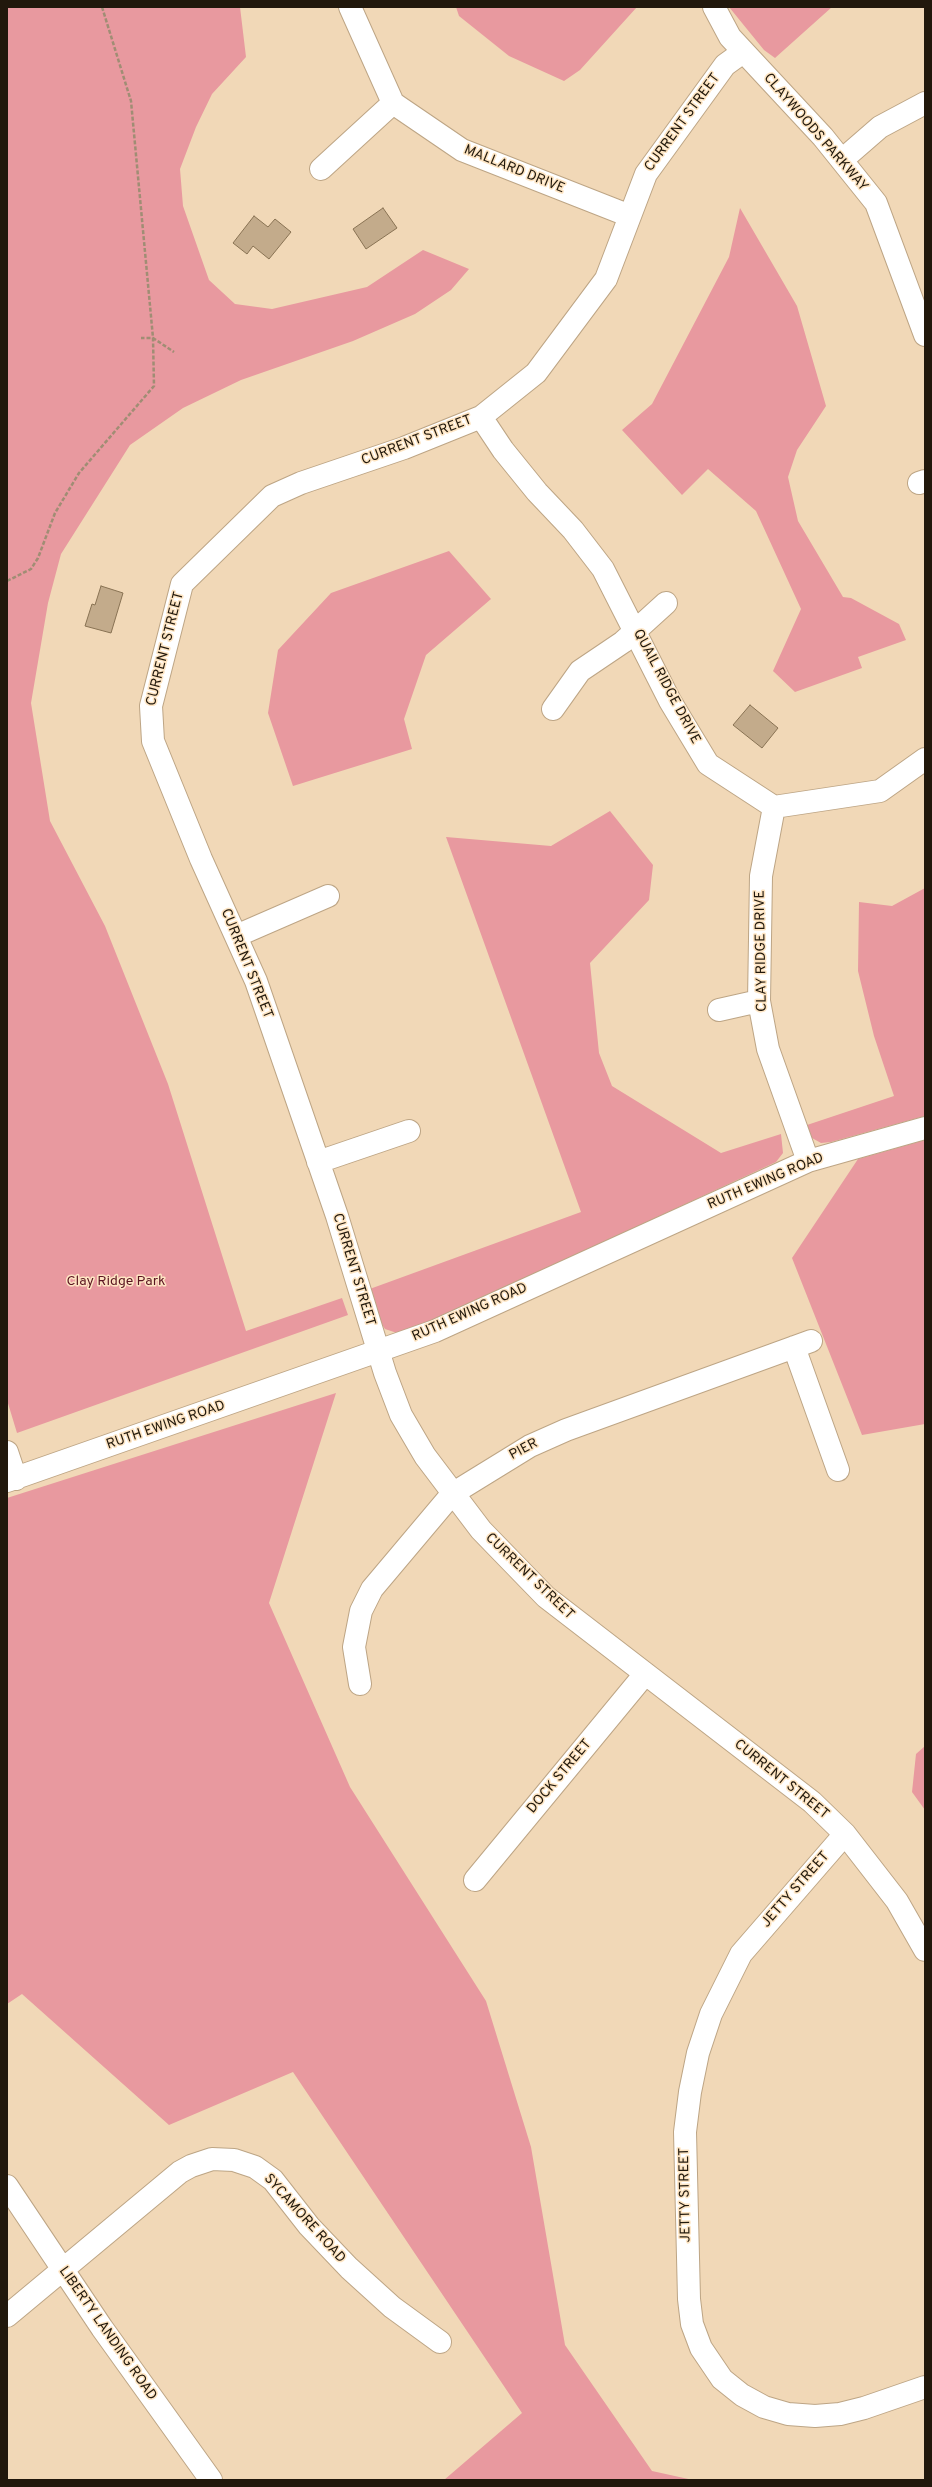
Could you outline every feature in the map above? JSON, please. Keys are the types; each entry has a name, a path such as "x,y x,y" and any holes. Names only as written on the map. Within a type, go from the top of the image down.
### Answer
{"street":[{"path":"321,169 393,103 350,7"},
{"name":"CLAYWOODS PARKWAY","path":"714,7 730,37 823,137 876,203 925,335"},
{"name":"CURRENT STREET","path":"743,52 725,65 646,174 606,278 536,373 481,417 404,448 301,483 272,496 182,584 151,706 152,741 201,859 256,981 318,1162 378,1351 402,1415 452,1494 512,1565 546,1597 812,1802 845,1834 868,1860 897,1901 925,1950"},
{"path":"842,160 880,127 925,102"},
{"name":"MALLARD DRIVE","path":"393,103 462,150 630,216"},
{"name":"QUAIL RIDGE DRIVE","path":"481,417 503,450 532,486 572,530 603,569 670,701 708,764 774,807"},
{"path":"553,710 580,671 635,632 666,603"},
{"path":"774,807 880,791 925,759"},
{"name":"CLAY RIDGE DRIVE","path":"774,807 761,876 759,1001 768,1049 808,1161"},
{"path":"236,936 328,896"},
{"path":"719,1010 759,1001"},
{"name":"RUTH EWING ROAD","path":"11,1480 457,1322 573,1266 808,1161 925,1128"},
{"path":"318,1162 409,1131"},
{"name":"PIER","path":"360,1684 354,1647 360,1611 372,1589 452,1494 530,1446 566,1430 802,1344 838,1470"},
{"path":"7,1452 11,1480"},
{"name":"DOCK STREET","path":"475,1880 645,1674"},
{"name":"JETTY STREET","path":"845,1834 741,1954 711,2014 698,2053 690,2092 685,2132 689,2299 692,2324 701,2348 722,2379 742,2395 764,2407 788,2414 815,2416 840,2414 864,2408 925,2387"},
{"name":"SYCAMORE ROAD","path":"7,2316 180,2172 191,2166 212,2159 234,2160 255,2167 273,2180 309,2226 348,2268 392,2307 440,2342"},
{"name":"LIBERTY LANDING ROAD","path":"7,2186 62,2269 211,2480"}],"path":[{"path":"7,581 31,569 38,558 55,513 79,473 154,386 153,338 131,101 102,7"},
{"path":"141,338 153,338 174,352"}],"green space":[{"name":"Clay Ridge Park","path":"7,7 240,7 246,57 212,94 196,127 180,169 183,206 209,280 235,304 272,309 367,287 423,250 469,269 451,290 415,314 353,341 241,380 183,408 130,445 61,554 48,603 31,703 50,821 105,926 168,1084 246,1331 342,1298 348,1315 17,1433 7,1400"},
{"path":"456,7 637,7 580,70 564,81 509,56 459,16"},
{"path":"729,7 832,7 775,58 764,50"},
{"path":"740,208 797,306 826,406 797,450 788,477 798,521 843,597 851,598 899,624 906,640 858,657 862,668 795,692 773,671 801,609 756,511 708,469 682,495 622,430 652,404 729,257"},
{"path":"449,551 491,599 426,655 404,719 412,749 293,786 268,713 278,650 331,593"},
{"path":"610,811 653,865 649,900 590,963 599,1053 612,1086 721,1153 781,1134 783,1153 776,1162 412,1331 397,1333 385,1329 378,1319 367,1290 581,1212 446,837 551,846"},
{"path":"925,888 925,1116 831,1142 821,1143 812,1138 804,1126 894,1096 874,1036 858,971 859,902 892,906"},
{"path":"925,1140 925,1424 862,1435 792,1258 858,1159"},
{"path":"336,1393 269,1603 350,1787 486,2001 531,2147 565,2345 652,2471 693,2480 444,2480 522,2413 293,2072 169,2125 22,1994 7,2004 7,1498"},
{"path":"925,1746 925,1810 912,1792 916,1754"}],"building":[{"path":"383,208 397,228 366,249 353,229"},
{"path":"254,216 268,227 275,219 291,232 269,259 253,246 247,254 233,243"},
{"path":"101,586 123,593 111,633 85,626 92,604 95,605"},
{"path":"750,705 778,728 762,748 733,725"}]}
